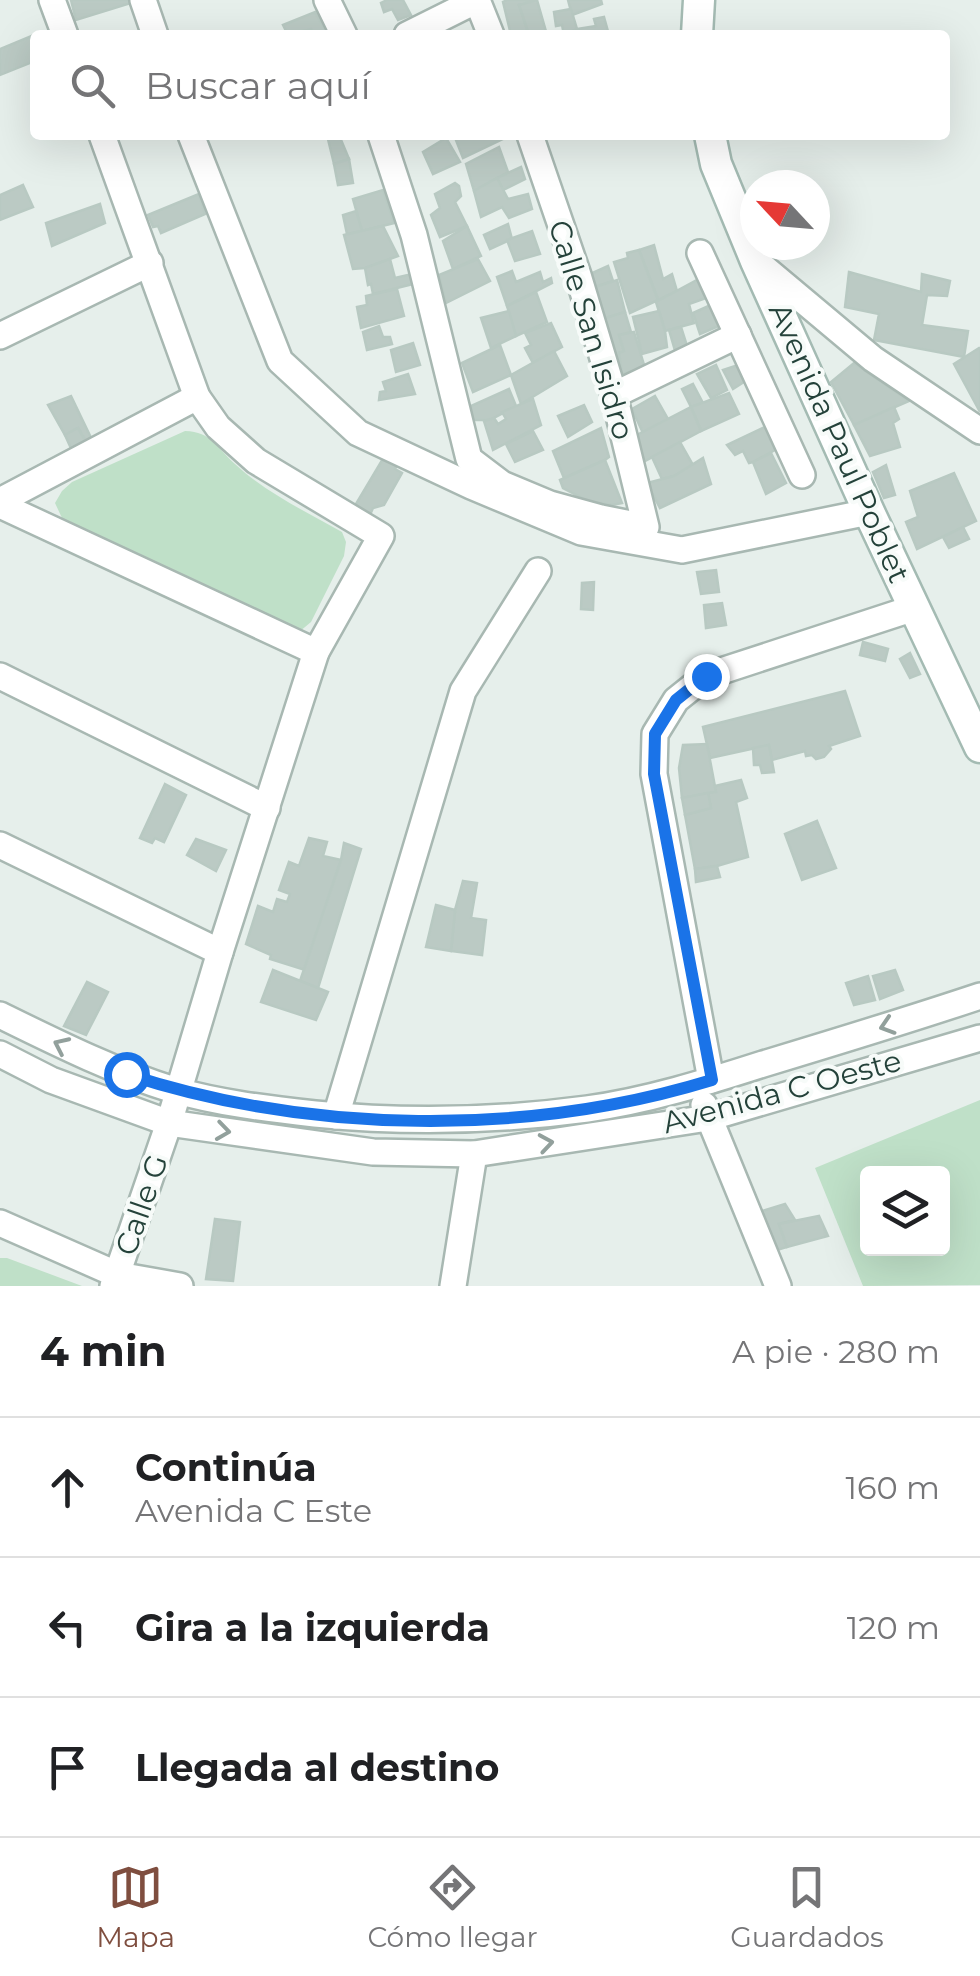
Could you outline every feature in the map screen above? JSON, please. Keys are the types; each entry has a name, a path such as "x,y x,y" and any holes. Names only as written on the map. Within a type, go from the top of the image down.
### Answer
{"main road":[{"path":"697,30 699,0"},
{"name":"Avenida Paul Poblet","path":"711,140 716,164 756,261 868,512 980,747"}],"street":[{"path":"52,0 63,30"},
{"path":"143,0 153,30"},
{"path":"327,0 342,30"},
{"path":"417,30 477,0 489,30"},
{"path":"0,503 198,397 104,140"},
{"path":"193,140 280,361 358,433 580,532 682,550 868,512"},
{"name":"Calle San Isidro","path":"383,140 414,235 469,459 502,484 550,504 646,527 614,395 532,140"},
{"path":"700,252 802,474"},
{"path":"756,261 873,360 980,431"},
{"path":"3,326 150,263"},
{"path":"614,395 738,336"},
{"name":"Calle G","path":"115,1280 169,1123 316,652 382,536 256,460 218,427 198,397"},
{"path":"0,503 316,652"},
{"path":"336,1116 464,690 538,571"},
{"path":"778,1286 708,1118 654,774 655,734 676,700 706,676 914,608"},
{"path":"0,676 266,808"},
{"path":"0,845 220,952"},
{"path":"0,1015 126,1074 179,1091 270,1109 365,1119 503,1117 590,1109 704,1082 980,996"},
{"name":"Avenida C Oeste","path":"0,1054 51,1080 169,1123 373,1152 474,1154 708,1118 980,1038"},
{"path":"453,1286 474,1154"},
{"path":"0,1223 115,1280 180,1286"}],"green space":[{"path":"185,431 208,438 260,484 342,532 346,542 344,556 311,622 299,632 286,631 62,518 55,503 72,482"},
{"path":"980,1100 980,1285 863,1286 815,1168"},
{"path":"0,1258 7,1258 82,1286 0,1286"}],"building":[{"path":"71,0 130,0 131,3 76,20"},
{"path":"403,0 411,15 398,20 392,9 384,12 381,3"},
{"path":"537,0 519,5 527,30 510,30 503,2"},
{"path":"537,0 546,30 527,30 519,5"},
{"path":"568,0 601,0 602,4 572,15"},
{"path":"571,9 577,29 556,26 554,12"},
{"path":"315,12 326,30 286,30 283,25"},
{"path":"604,17 608,30 577,30 596,26 594,19"},
{"path":"30,37 30,63 0,75 0,49"},
{"path":"328,140 341,140 349,159 334,164"},
{"path":"447,140 460,162 433,174 423,152"},
{"path":"456,140 501,140 463,158"},
{"path":"499,147 508,172 474,191 466,164"},
{"path":"349,159 353,183 338,185 334,164"},
{"path":"521,167 525,179 503,190 497,178"},
{"path":"497,178 508,199 528,194 532,209 509,218 502,207 481,217 474,191"},
{"path":"455,183 461,196 455,202 467,226 440,237 431,215 440,208 435,194"},
{"path":"23,185 33,207 0,220 0,195"},
{"path":"383,190 394,223 362,231 353,199"},
{"path":"199,194 205,214 161,233 158,226 153,227 148,215"},
{"path":"100,204 105,223 52,246 46,223"},
{"path":"356,211 362,231 347,234 343,215"},
{"path":"508,224 512,239 490,249 484,235"},
{"path":"383,226 398,256 353,269 344,235"},
{"path":"467,226 481,256 453,269 443,241"},
{"path":"532,231 540,254 515,261 507,240"},
{"path":"654,245 663,279 672,274 677,291 658,300 639,250"},
{"path":"639,250 658,300 630,313 614,262"},
{"path":"390,259 395,278 412,274 413,284 373,294 365,268"},
{"path":"478,259 490,281 446,303 439,275"},
{"path":"608,266 613,281 592,288 588,275"},
{"path":"512,271 516,282 540,272 543,282 551,278 552,283 507,306 497,277"},
{"path":"849,272 921,292 922,274 950,281 947,296 927,295 922,325 968,331 964,357 874,340 879,314 845,307"},
{"path":"617,280 625,312 599,320 592,288"},
{"path":"697,280 706,298 689,304 694,323 665,331 656,302"},
{"path":"397,289 404,316 361,328 357,307 367,305 366,296"},
{"path":"536,292 547,322 516,336 507,306"},
{"path":"713,304 721,325 700,334 693,313"},
{"path":"509,311 516,336 491,348 481,318"},
{"path":"659,311 667,347 642,354 633,317"},
{"path":"625,312 631,332 619,335 624,351 619,353 620,359 613,361 599,320"},
{"path":"551,323 562,347 533,363 525,348 531,345 525,333"},
{"path":"379,326 383,337 390,337 392,344 367,350 363,332"},
{"path":"681,327 688,349 676,354 669,330"},
{"path":"634,332 645,368 622,374 619,353 624,351 619,335"},
{"path":"413,343 420,365 396,372 391,350"},
{"path":"500,345 511,375 473,392 462,363"},
{"path":"980,349 980,412 954,364"},
{"path":"554,351 567,376 521,404 511,375"},
{"path":"854,363 909,401 854,425 831,382"},
{"path":"741,364 747,380 733,389 723,370"},
{"path":"716,365 727,390 711,398 697,374"},
{"path":"408,374 415,394 379,400 380,392 386,391 383,382"},
{"path":"693,384 703,403 691,407 682,389"},
{"path":"509,389 516,406 490,420 473,420 471,406"},
{"path":"729,393 739,414 701,431 691,407"},
{"path":"71,396 95,446 89,447 78,428 65,435 48,405"},
{"path":"655,396 668,419 643,433 632,409"},
{"path":"533,399 541,425 493,450 484,421 494,418 498,424 506,419 502,412"},
{"path":"584,405 592,422 568,437 558,416"},
{"path":"691,407 701,431 645,461 633,437"},
{"path":"894,407 899,419 893,423 900,447 870,456 854,425"},
{"path":"765,427 775,450 753,462 749,463 743,451 735,455 727,445"},
{"path":"78,428 89,447 74,455 65,435"},
{"path":"601,428 609,457 564,478 553,451"},
{"path":"533,431 543,450 515,462 506,444"},
{"path":"680,442 693,465 662,479 652,457"},
{"path":"771,453 786,483 766,494 753,462"},
{"path":"384,457 402,473 384,505 373,508 369,517 353,509"},
{"path":"703,458 711,484 660,508 647,483 674,476"},
{"path":"605,460 622,503 588,501 563,488 560,480"},
{"path":"886,465 895,495 884,498 873,472"},
{"path":"954,473 976,521 917,549 906,522 918,517 910,491"},
{"path":"963,527 969,539 949,548 943,537"},
{"path":"716,570 719,592 701,594 697,572"},
{"path":"594,582 593,610 581,609 582,583"},
{"path":"722,603 726,625 706,628 704,605"},
{"path":"863,642 888,649 885,661 860,655"},
{"path":"910,653 920,674 910,678 900,659"},
{"path":"845,691 860,736 829,746 831,749 824,757 806,756 805,751 772,760 769,745 710,758 703,727"},
{"path":"707,744 716,792 682,798 679,768 683,745"},
{"path":"769,745 774,772 762,773 760,765 754,765 753,748"},
{"path":"741,780 747,798 736,802 748,857 695,869 685,815 711,808 708,793 716,792 715,786"},
{"path":"165,784 186,795 164,842 155,838 152,843 140,838"},
{"path":"708,793 711,808 685,815 682,798"},
{"path":"817,821 836,868 802,880 785,834"},
{"path":"309,838 327,842 323,856 341,860 305,970 270,959 271,955 246,944 258,906 273,912 277,899 287,902 290,894 279,890 289,862 299,866"},
{"path":"196,839 226,850 216,871 187,855"},
{"path":"344,843 361,849 318,988 300,981"},
{"path":"717,866 720,877 696,882 695,869"},
{"path":"463,881 477,883 471,918 486,920 482,955 451,951"},
{"path":"436,905 455,910 451,951 426,947"},
{"path":"273,970 328,992 316,1020 261,1002"},
{"path":"895,970 903,990 880,999 873,976"},
{"path":"868,976 875,1000 854,1005 846,983"},
{"path":"87,982 108,992 86,1035 64,1026"},
{"path":"785,1204 795,1220 779,1224 787,1247 777,1250 762,1211"},
{"path":"819,1216 828,1236 787,1247 779,1224"},
{"path":"215,1219 240,1222 233,1281 206,1279"}],"route":[{"path":"126,1074 179,1091 270,1109 365,1119 442,1120 590,1109 712,1080 654,774 655,734 676,700 706,676"}]}
